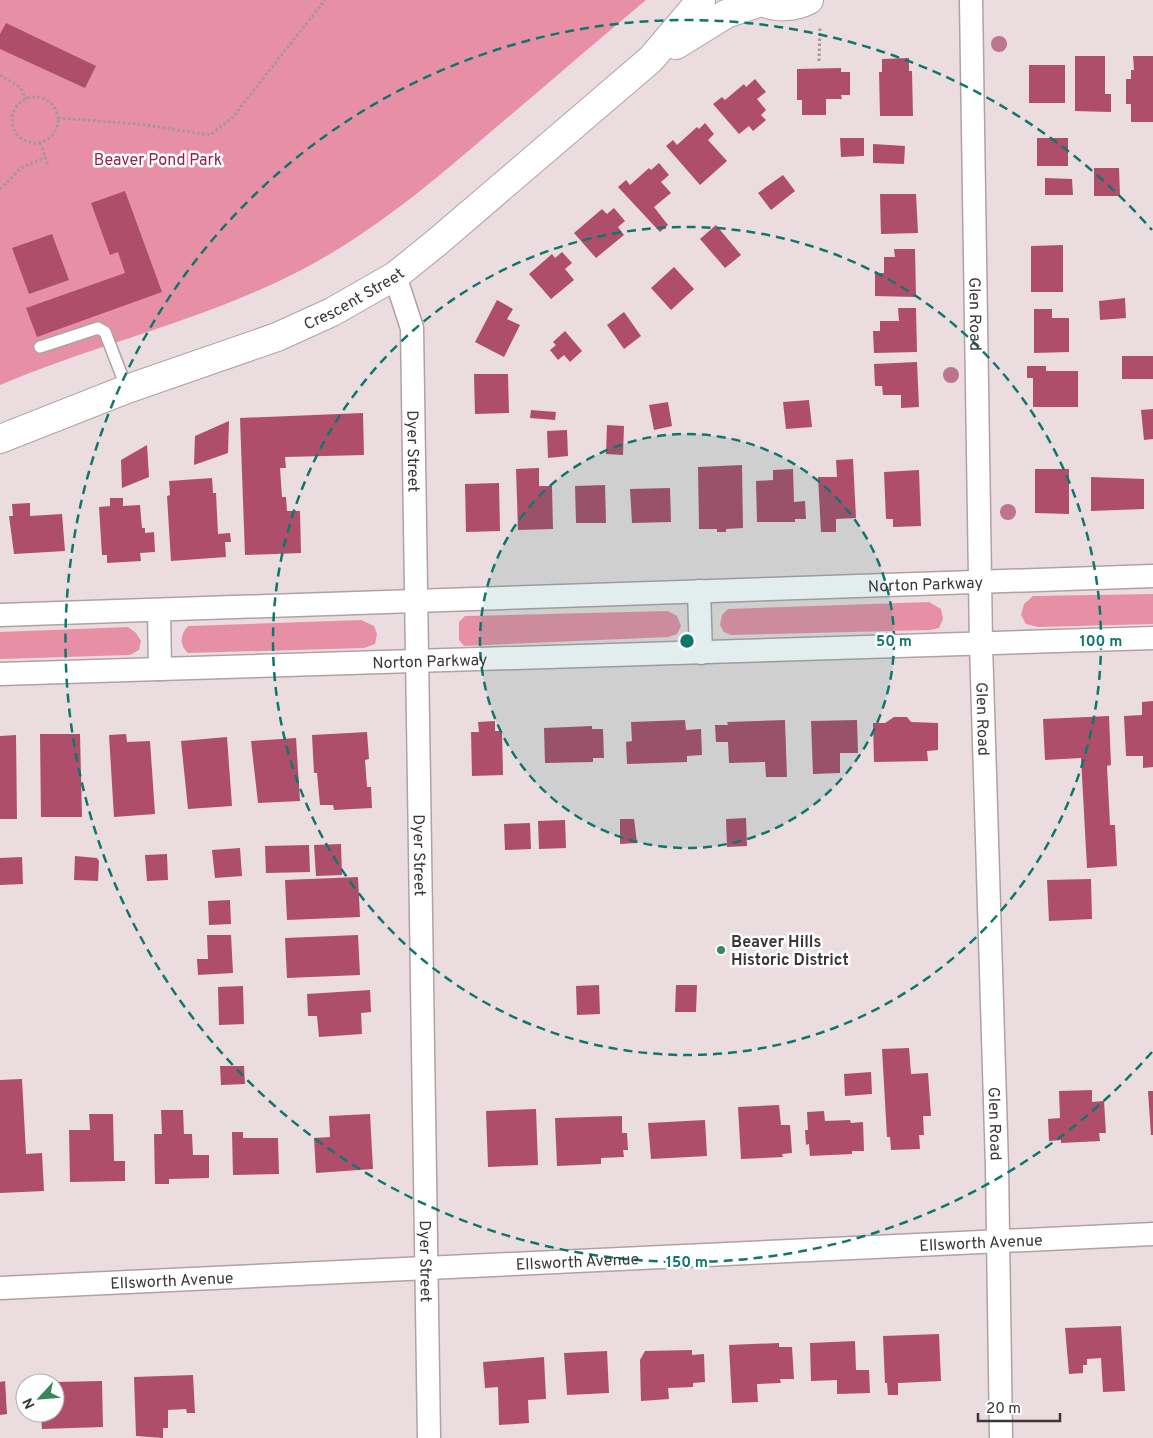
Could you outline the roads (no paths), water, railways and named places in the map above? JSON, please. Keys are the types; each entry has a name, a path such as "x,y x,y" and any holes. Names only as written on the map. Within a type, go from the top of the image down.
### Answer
{"street":[{"name":"Crescent Street","path":"0,439 127,389 277,337 332,312 395,276 444,237 651,59 702,0"},
{"name":"Glen Road","path":"971,0 981,644 999,1242 1001,1438"},
{"name":"Crescent Street","path":"651,59 726,14 760,1"},
{"path":"760,1 814,12"},
{"name":"Dyer Street","path":"395,276 412,328 429,1438"},
{"name":"Norton Parkway","path":"0,614 416,602 1153,576"},
{"path":"699,591 701,653"},
{"path":"159,610 160,669"},
{"name":"Norton Parkway","path":"0,674 1153,638"},
{"name":"Ellsworth Avenue","path":"0,1288 1153,1234"}],"lane":[{"path":"40,347 98,328 105,332 127,389"}],"place":[{"name":"Beaver Hills Historic District","path":"721,950"}],"park label":[{"name":"Beaver Pond Park","path":"158,159"}]}
